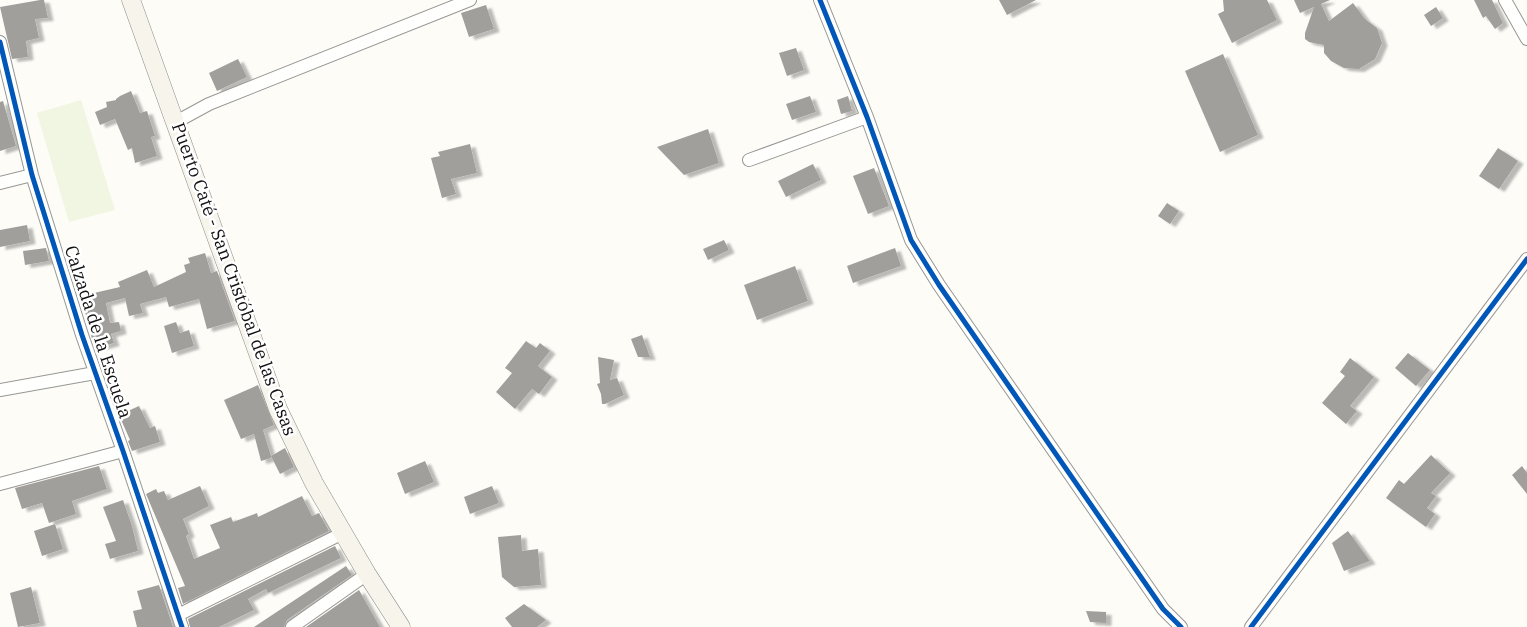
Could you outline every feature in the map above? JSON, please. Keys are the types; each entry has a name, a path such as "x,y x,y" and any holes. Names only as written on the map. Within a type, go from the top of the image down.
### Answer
{"main road":[{"name":"Puerto Caté - San Cristóbal de las Casas","path":"132,0 278,409 314,483 367,574 401,627"}],"street":[{"path":"176,122 209,104 470,0"},
{"path":"820,0 867,117 911,240 939,285 1163,609 1181,627"},
{"path":"1505,0 1527,38"},
{"name":"Calzada de la Escuela","path":"0,42 32,174 82,335 123,450 182,627"},
{"path":"749,160 867,117"},
{"path":"0,183 32,174"},
{"path":"1251,627 1527,259"},
{"path":"0,390 95,373"},
{"path":"0,484 123,450"},
{"path":"178,614 343,533"},
{"path":"292,627 367,574"}],"green space":[{"path":"81,100 115,210 69,222 37,113"}],"building":[{"path":"44,0 48,18 35,19 39,38 26,41 28,57 12,59 0,7"},
{"path":"999,0 1036,0 1007,15"},
{"path":"1223,0 1267,0 1277,20 1232,43 1218,14 1224,11"},
{"path":"1294,0 1330,0 1321,4 1329,21 1353,3 1365,19 1377,28 1382,43 1375,59 1359,69 1344,68 1331,61 1324,53 1324,45 1309,42 1305,39 1305,33 1314,7 1300,13"},
{"path":"1474,0 1492,0 1503,23 1495,29 1486,16 1483,18"},
{"path":"486,5 494,29 469,37 461,13"},
{"path":"1436,7 1443,18 1431,26 1424,15"},
{"path":"796,48 804,70 787,76 779,53"},
{"path":"1223,54 1258,135 1220,152 1185,71"},
{"path":"238,59 247,77 217,91 209,73"},
{"path":"131,91 140,113 147,111 155,136 151,137 157,156 135,163 132,148 128,150 115,119 100,125 95,112 107,107 106,102 116,100"},
{"path":"810,96 816,112 792,120 786,104"},
{"path":"848,96 852,111 841,114 837,100"},
{"path":"3,101 16,146 0,151 0,102"},
{"path":"708,129 719,163 684,175 657,147"},
{"path":"470,144 477,173 451,179 456,194 442,198 431,158 440,156 438,152"},
{"path":"1498,148 1518,161 1499,189 1479,176"},
{"path":"813,164 821,180 786,197 778,181"},
{"path":"874,168 889,206 868,214 853,176"},
{"path":"1167,203 1179,211 1170,224 1158,216"},
{"path":"27,225 30,241 0,247 0,230"},
{"path":"724,240 729,250 708,260 703,249"},
{"path":"46,248 49,261 25,265 23,251"},
{"path":"895,248 901,266 853,283 847,266"},
{"path":"205,253 211,273 217,271 235,321 207,329 199,299 169,307 166,297 140,304 143,313 129,316 125,298 106,303 110,323 119,322 121,331 111,334 114,343 100,347 97,338 92,339 81,296 120,287 118,282 147,270 154,287 186,272 184,265 190,263 188,258"},
{"path":"795,266 808,301 757,320 744,285"},
{"path":"176,322 180,333 189,330 194,346 172,353 164,326"},
{"path":"642,335 650,357 638,357 631,339"},
{"path":"526,341 536,348 540,343 550,351 538,366 552,377 539,394 532,389 515,409 496,392 512,373 505,368"},
{"path":"1408,353 1430,370 1416,386 1395,368"},
{"path":"598,357 614,360 610,380 617,378 624,395 605,404 602,404 597,384 600,383"},
{"path":"1350,358 1374,377 1350,406 1357,411 1346,424 1322,403 1345,376 1340,372"},
{"path":"258,385 274,425 263,430 271,458 261,461 254,434 241,439 224,400"},
{"path":"139,406 150,428 155,426 160,442 132,451 128,441 130,440 119,415"},
{"path":"285,448 294,467 280,474 271,456"},
{"path":"1431,455 1450,473 1431,493 1436,496 1427,508 1435,514 1426,527 1386,498 1399,480 1404,484"},
{"path":"425,461 434,482 405,494 397,473"},
{"path":"99,466 107,489 72,501 76,514 49,523 42,503 22,509 15,488"},
{"path":"1522,466 1527,473 1527,494 1512,475"},
{"path":"200,486 209,506 183,519 189,534 186,536 194,559 220,548 210,525 231,517 233,522 257,513 258,517 302,496 312,516 319,513 329,531 183,604 178,588 185,586 146,494 156,489 158,493 164,491 168,500"},
{"path":"492,486 499,503 470,514 464,497"},
{"path":"123,500 138,551 110,559 105,544 116,541 103,507"},
{"path":"55,524 63,549 42,556 34,531"},
{"path":"1348,531 1370,561 1344,571 1332,543"},
{"path":"521,535 522,551 538,549 541,585 514,587 502,577 498,537"},
{"path":"335,546 341,558 268,593 266,589 248,599 254,610 219,627 190,627 188,619"},
{"path":"346,566 352,575 287,620 284,627 254,627"},
{"path":"159,585 173,627 137,627 133,611 142,609 137,591"},
{"path":"31,587 40,623 18,627 10,593"},
{"path":"359,590 380,627 306,627"},
{"path":"524,604 546,620 537,627 512,627 505,618"},
{"path":"1086,611 1106,612 1106,623 1090,622"}],"cycle path":[{"path":"820,0 867,117 911,240 939,285 1163,609 1181,627"},
{"path":"0,42 32,175 82,335 182,627"},
{"path":"1251,627 1527,259"}]}
